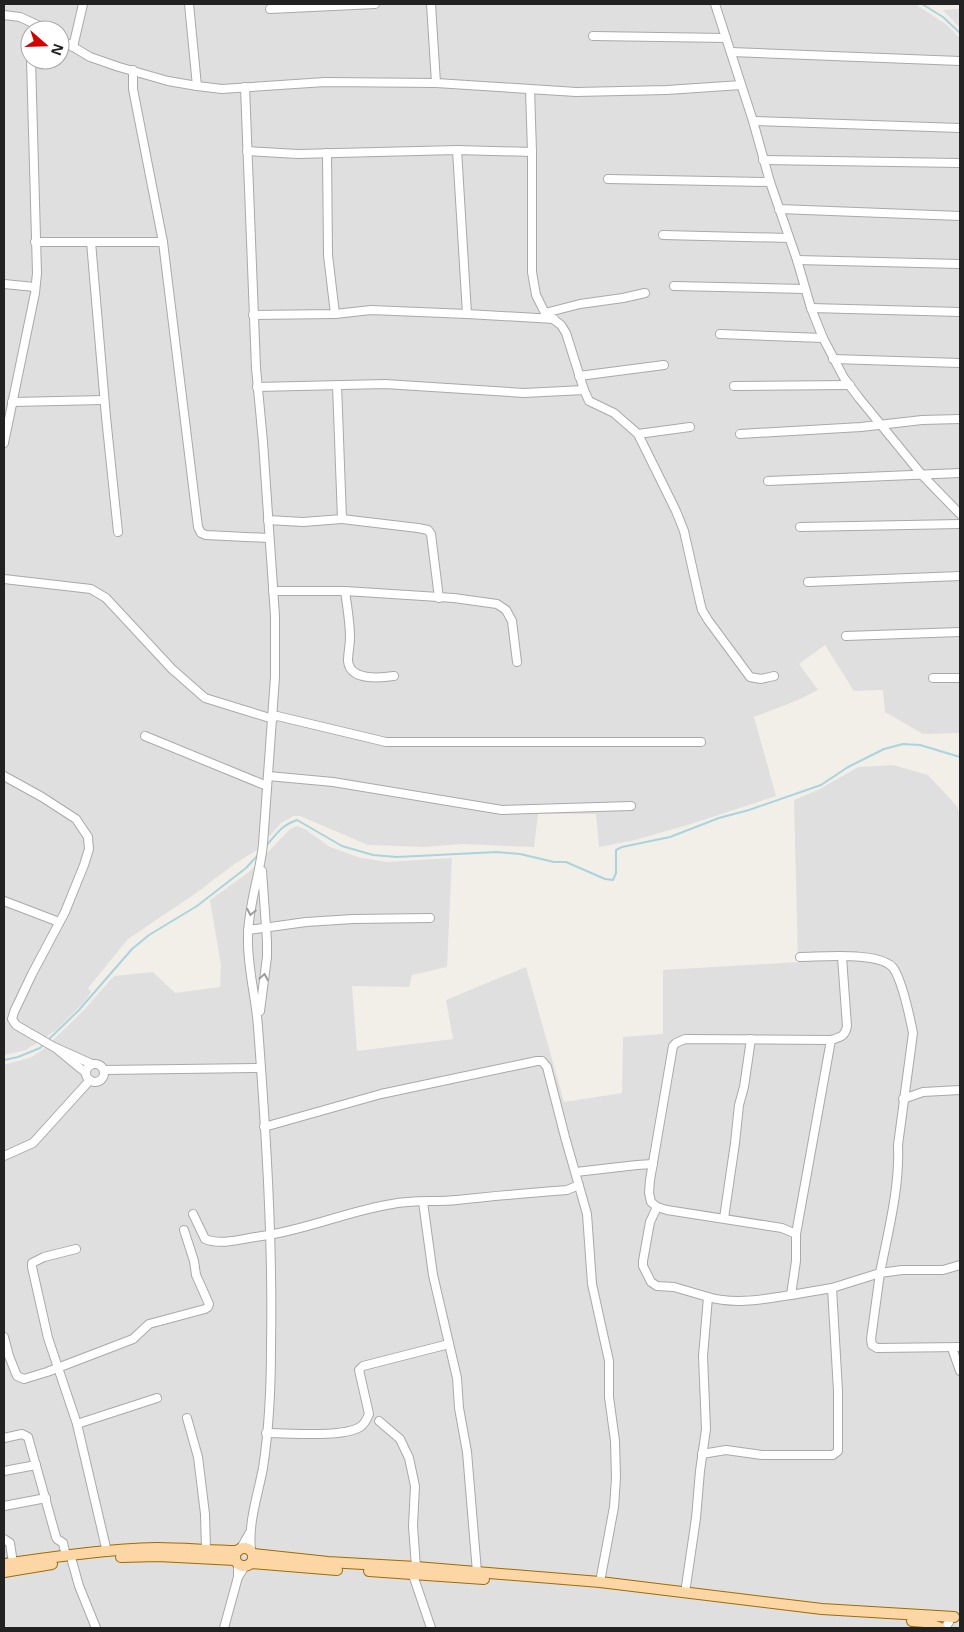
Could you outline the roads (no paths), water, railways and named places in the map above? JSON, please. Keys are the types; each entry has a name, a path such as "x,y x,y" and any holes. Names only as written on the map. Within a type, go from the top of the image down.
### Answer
{"main road":[{"path":"4,1572 107,1552 159,1548 206,1550 244,1557"},
{"path":"8,1564 69,1558 158,1556 244,1557 328,1562 599,1589 821,1616 925,1622 940,1628"},
{"path":"414,1571 477,1572 600,1582 822,1609 953,1621"}],"street":[{"path":"73,47 83,4"},
{"path":"189,4 197,86"},
{"path":"270,9 376,4"},
{"path":"431,4 436,83"},
{"path":"715,4 811,308 833,359 880,424 922,475 960,514"},
{"path":"4,16 20,17 24,20"},
{"path":"593,36 726,38"},
{"path":"70,45 90,57 168,81 222,89 325,82 436,83 576,92 667,90 741,85"},
{"path":"731,52 960,61"},
{"path":"4,443 35,287 32,70"},
{"path":"133,70 133,89 163,242 198,527 201,533 206,535 269,538"},
{"path":"224,1628 244,1557 262,1470 272,1348 271,1234 258,1025 248,950 248,930 261,865 275,677 273,591 253,315 245,88"},
{"path":"530,89 532,272 536,295 545,313 561,325 566,333 584,390 590,400 614,413 638,434 684,531 702,610 750,677 761,679 774,676"},
{"path":"753,121 960,128"},
{"path":"247,151 327,153 457,150 532,152"},
{"path":"457,150 467,314"},
{"path":"327,153 328,255 335,314"},
{"path":"764,160 960,163"},
{"path":"608,179 770,182"},
{"path":"779,209 960,216"},
{"path":"663,235 790,238"},
{"path":"35,242 163,242"},
{"path":"91,242 104,400 118,532"},
{"path":"797,260 960,264"},
{"path":"4,284 35,287"},
{"path":"674,286 805,289"},
{"path":"545,313 580,304 646,293"},
{"path":"811,308 960,312"},
{"path":"253,315 335,314 371,310 554,319"},
{"path":"720,334 823,338"},
{"path":"833,359 960,363"},
{"path":"579,376 664,365"},
{"path":"257,387 385,384 524,393 584,390"},
{"path":"336,385 342,519"},
{"path":"734,386 850,385"},
{"path":"12,402 104,400"},
{"path":"740,434 852,428 922,420 960,419"},
{"path":"638,434 690,427"},
{"path":"768,481 960,473"},
{"path":"268,520 303,522 342,519 428,530 432,534 439,598"},
{"path":"800,527 960,524"},
{"path":"808,582 960,576"},
{"path":"4,579 91,589 106,598 172,669 205,698 273,717 386,742 701,742"},
{"path":"273,591 345,591 454,598 497,604 506,610 512,621 518,662"},
{"path":"345,591 350,620 348,661 351,670 358,675 380,678 394,676"},
{"path":"846,636 960,632"},
{"path":"933,678 960,678"},
{"path":"145,736 267,786"},
{"path":"4,776 76,819 88,837 89,849 84,865 12,1019 16,1024 54,1047 92,1064 100,1065 104,1070 104,1075 95,1082 54,1047"},
{"path":"268,776 333,782 502,810 631,806"},
{"path":"258,1025 267,957 267,927 261,865"},
{"path":"4,901 53,918 59,922"},
{"path":"248,930 344,919 430,918"},
{"path":"800,957 869,957 881,960 893,968 897,976 910,1017 912,1033 890,1224 880,1274 871,1339 872,1345 877,1348 956,1348 960,1371"},
{"path":"796,1234 782,1228 657,1207 651,1202 649,1193 653,1164 673,1046 676,1042 685,1039 831,1040 843,1037 847,1026 842,957"},
{"path":"724,1218 739,1105 744,1087 751,1039"},
{"path":"791,1295 796,1261 796,1234 831,1040"},
{"path":"264,1127 381,1094 537,1061 542,1061 547,1067 587,1214 592,1284 606,1340 609,1361 609,1397 616,1441 616,1478 614,1507 600,1582"},
{"path":"4,1156 33,1143 88,1077 88,1068 92,1064"},
{"path":"104,1070 261,1068"},
{"path":"903,1099 923,1092 960,1090"},
{"path":"576,1172 653,1164"},
{"path":"193,1214 206,1240 228,1242 241,1238 271,1234 394,1203 567,1190 580,1185"},
{"path":"424,1202 433,1275 457,1378 459,1408 467,1452 477,1572"},
{"path":"657,1207 650,1222 643,1261 643,1266 651,1282 657,1286 674,1287 720,1300 754,1301 832,1288 880,1274 902,1270 943,1270 960,1265"},
{"path":"4,1337 14,1369 17,1376 21,1379 54,1370 57,1367 133,1339 149,1324 205,1309 209,1304 196,1275 194,1261 184,1230"},
{"path":"76,1248 44,1256 32,1263 32,1267 48,1338 77,1424 107,1552"},
{"path":"702,1454 726,1450 762,1455 833,1456 836,1454 838,1451 838,1391 832,1288"},
{"path":"685,1593 706,1429 703,1356 708,1297"},
{"path":"266,1433 334,1434 361,1426 367,1420 369,1414 359,1370 363,1366 449,1344"},
{"path":"77,1424 157,1398"},
{"path":"187,1418 198,1457 205,1514 206,1550"},
{"path":"379,1421 400,1440 409,1458 415,1486 413,1526 414,1571 431,1628"},
{"path":"4,1438 26,1434 28,1436 56,1539 63,1543 96,1628"},
{"path":"4,1471 36,1465"},
{"path":"4,1506 46,1498"},
{"path":"4,1539 10,1543 8,1564"}],"waterway":[{"path":"922,4 943,17 960,33"},
{"path":"265,847 283,828 297,820 342,846 373,855 397,857 497,852 520,854 554,862 566,862 605,879 613,880 616,873 616,850 622,847 670,837 719,818 749,810 821,785 848,767 884,749 903,744 920,745 960,757"},
{"path":"48,1040 79,1010 132,949 149,935 197,906 246,868 259,854"},
{"path":"4,1060 18,1057 43,1045"}]}
